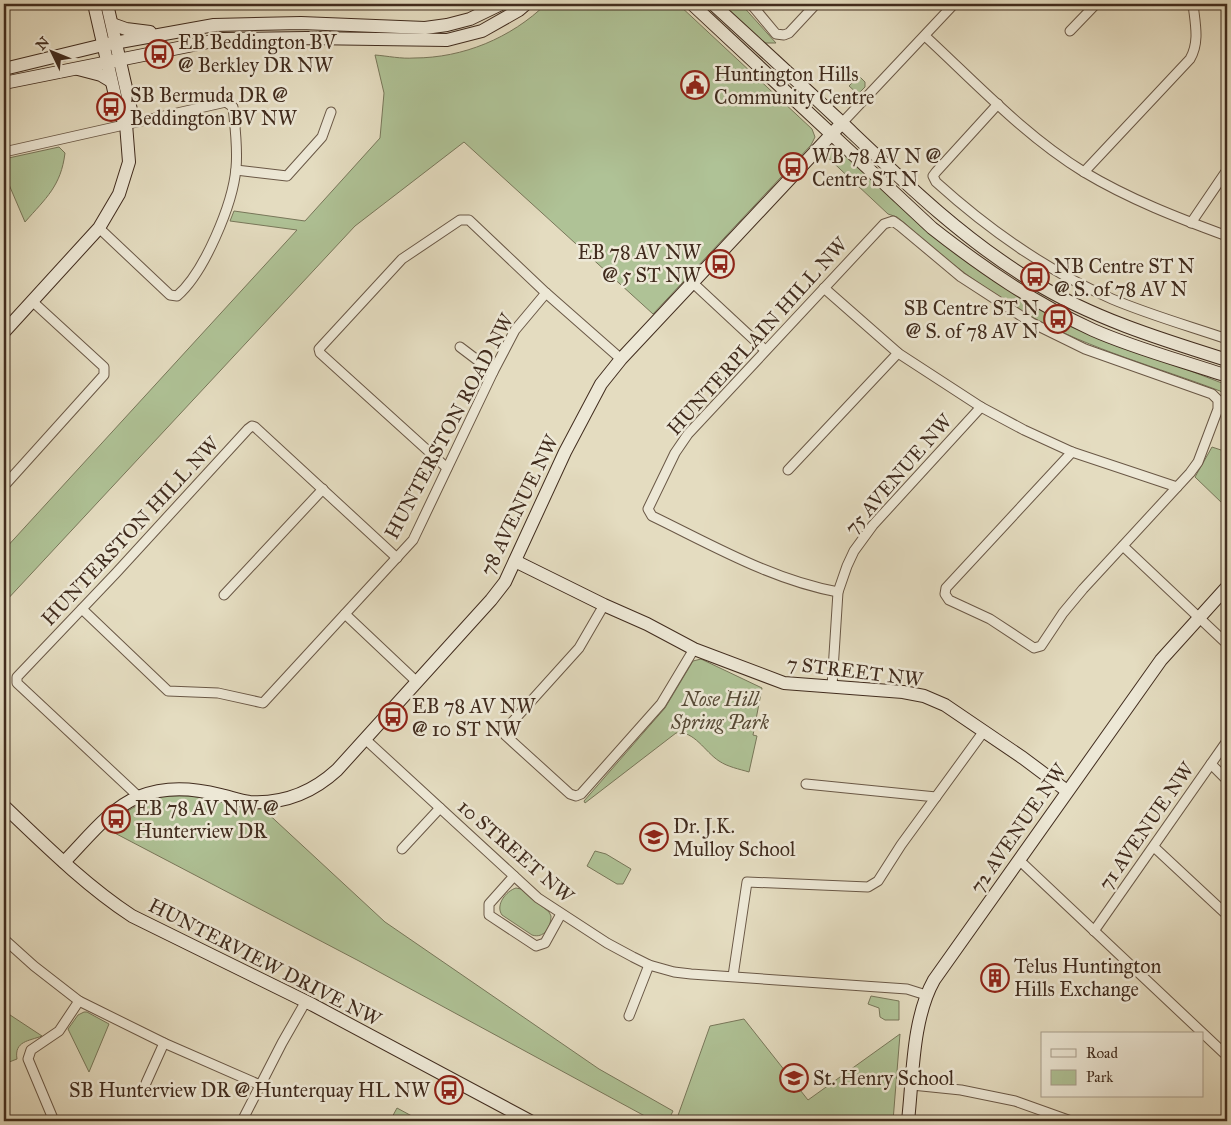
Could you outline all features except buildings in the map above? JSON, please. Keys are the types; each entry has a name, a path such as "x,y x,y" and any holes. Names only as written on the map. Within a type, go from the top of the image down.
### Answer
{"street":[{"path":"4,332 99,228 119,194 125,177 129,162 126,124 131,110 94,4"},
{"path":"107,4 112,24 109,44"},
{"path":"4,69 109,44 214,25 301,23 425,28 470,19 501,4"},
{"path":"4,83 223,39 447,40 482,31 526,4"},
{"path":"692,4 932,228 972,259 1030,297 1102,333 1227,376"},
{"path":"713,4 975,243 1033,282 1090,312 1118,324 1227,360"},
{"path":"751,4 776,34 784,35 789,33 816,4"},
{"path":"842,123 954,4"},
{"path":"1070,31 1096,4"},
{"path":"1084,172 1190,60 1196,42 1193,4"},
{"path":"112,24 121,28 160,34"},
{"path":"925,36 1028,131 1084,172 1161,212 1227,236"},
{"path":"113,60 111,81 119,113 126,124"},
{"path":"73,68 101,75 111,81"},
{"path":"4,152 126,124 182,114 226,102 233,107 236,170 226,214 206,258 182,292 177,296 170,295 99,228"},
{"path":"998,104 936,172 933,176 936,182 988,226 1017,247 1082,284 1112,299 1148,313 1227,339"},
{"path":"236,170 287,176 322,137 331,112"},
{"name":"78 AVENUE NW","path":"64,862 114,812 139,797 161,790 186,788 249,802 269,802 289,798 310,790 327,779 366,739 492,600 505,582 565,452 601,384 621,359 842,123"},
{"path":"1191,223 1227,170"},
{"path":"447,468 320,353 319,349 402,259 460,220 469,220 546,293 621,359"},
{"name":"HUNTERPLAIN HILL NW","path":"838,592 818,589 781,577 652,516 648,509 675,453 688,434 765,350 884,224 889,221 893,221 900,226 961,277 1032,323 1085,349 1216,397 1218,409 1198,462 1190,474 1177,487"},
{"path":"693,284 765,350"},
{"path":"824,288 898,353 981,407 1024,430 1072,452 1177,487 1068,607 1041,646 1034,648 990,619 948,600 945,594 946,588 1072,452"},
{"name":"HUNTERSTON ROAD NW","path":"82,609 168,691 218,693 263,703 413,540 515,330 546,293"},
{"path":"4,486 104,375 104,367 32,301"},
{"path":"460,347 493,372"},
{"path":"788,470 898,353"},
{"name":"75 AVENUE NW","path":"832,686 838,592 847,566 860,541 981,407"},
{"name":"HUNTERSTON HILL NW","path":"139,797 17,683 17,678 248,429 252,426 255,427 397,558"},
{"path":"224,594 323,489"},
{"path":"1123,546 1227,644"},
{"name":"7 STREET NW","path":"516,561 604,606 647,624 694,649 784,683 903,692 924,696 945,705 1023,758 1067,791"},
{"name":"72 AVENUE NW","path":"908,1121 918,1030 926,995 934,980 1161,660 1227,588"},
{"path":"604,606 579,648 505,730 506,735 570,794 576,796 581,794 661,704 694,649"},
{"path":"345,614 417,682"},
{"path":"733,976 747,882 868,887 878,881 984,732"},
{"name":"10 STREET NW","path":"366,739 538,898 607,943 649,964 674,972 709,976 907,988 926,995"},
{"name":"71 AVENUE NW","path":"1094,930 1227,741"},
{"path":"1211,764 1227,780"},
{"path":"806,784 936,797"},
{"name":"HUNTERVIEW DRIVE NW","path":"4,806 85,882 132,916 306,1001 530,1121"},
{"path":"402,849 440,808"},
{"path":"1154,847 1227,915"},
{"path":"1019,860 1202,1032"},
{"path":"514,876 488,904 489,915 536,946 545,943 561,914"},
{"path":"4,939 34,966 79,1001 164,1043 260,1085"},
{"path":"629,1016 649,964"},
{"path":"54,1121 28,1059 30,1050 58,1031 79,1001"},
{"path":"242,1121 306,1001"},
{"path":"1204,1034 1227,1056"},
{"path":"146,1083 164,1043"},
{"path":"912,1085 961,1090 1015,1102 1071,1121"}],"green space":[{"path":"546,4 678,4 812,129 815,137 811,145 653,314 464,142 355,226 4,603 4,550 297,230 230,221 234,211 305,221 380,138 384,93 375,55 404,58 432,57 468,50 485,44 518,27"},
{"path":"718,4 741,4 776,43 764,43"},
{"path":"850,75 858,75 865,82 865,87 858,94 849,86 855,80"},
{"path":"59,147 65,153 56,183 46,198 25,222 4,173 4,159"},
{"path":"833,150 840,151 1054,316 1054,318 1227,385 1227,395 1078,339 1055,329 1019,309 954,265 897,217 888,214 824,154"},
{"path":"1212,447 1227,452 1227,498 1223,504 1195,477"},
{"name":"Nose Hill Spring Park","path":"701,659 762,688 753,735 757,736 749,772 722,763 694,738 682,733 676,733 585,803 584,801 665,708 693,661"},
{"path":"164,796 199,797 241,807 263,809 385,922 599,1069 673,1111 668,1121 654,1121 359,961 107,829 133,808"},
{"path":"595,851 606,854 631,869 623,884 617,884 587,866"},
{"path":"516,888 521,889 549,912 551,916 550,924 543,934 532,935 502,915 500,907 505,895"},
{"path":"871,996 899,1001 899,1020 885,1020 880,1017 879,1008 868,1004"},
{"path":"4,1011 42,1036 20,1045 17,1059 4,1064"},
{"path":"84,1012 109,1024 89,1072 68,1029 78,1015"},
{"path":"744,1019 808,1100 900,1034 893,1121 676,1121 710,1026"},
{"path":"397,1108 421,1121 390,1121"}],"place":[{"name":"EB Beddington BV @ Berkley DR NW","path":"159,54"},
{"name":"Huntington Hills Community Centre","path":"695,85"},
{"name":"SB Bermuda DR @ Beddington BV NW","path":"111,107"},
{"name":"WB 78 AV N @ Centre ST N","path":"793,167"},
{"name":"EB 78 AV NW @ 5 ST NW","path":"720,264"},
{"name":"NB Centre ST N @ S. of 78 AV N","path":"1035,277"},
{"name":"SB Centre ST N @ S. of 78 AV N","path":"1058,319"},
{"name":"EB 78 AV NW @ 10 ST NW","path":"393,717"},
{"name":"EB 78 AV NW @ Hunterview DR","path":"116,819"},
{"name":"Dr. J.K. Mulloy School","path":"654,837"},
{"name":"Telus Huntington Hills Exchange","path":"995,978"},
{"name":"St. Henry School","path":"794,1078"},
{"name":"SB Hunterview DR @ Hunterquay HL NW","path":"449,1090"}]}
